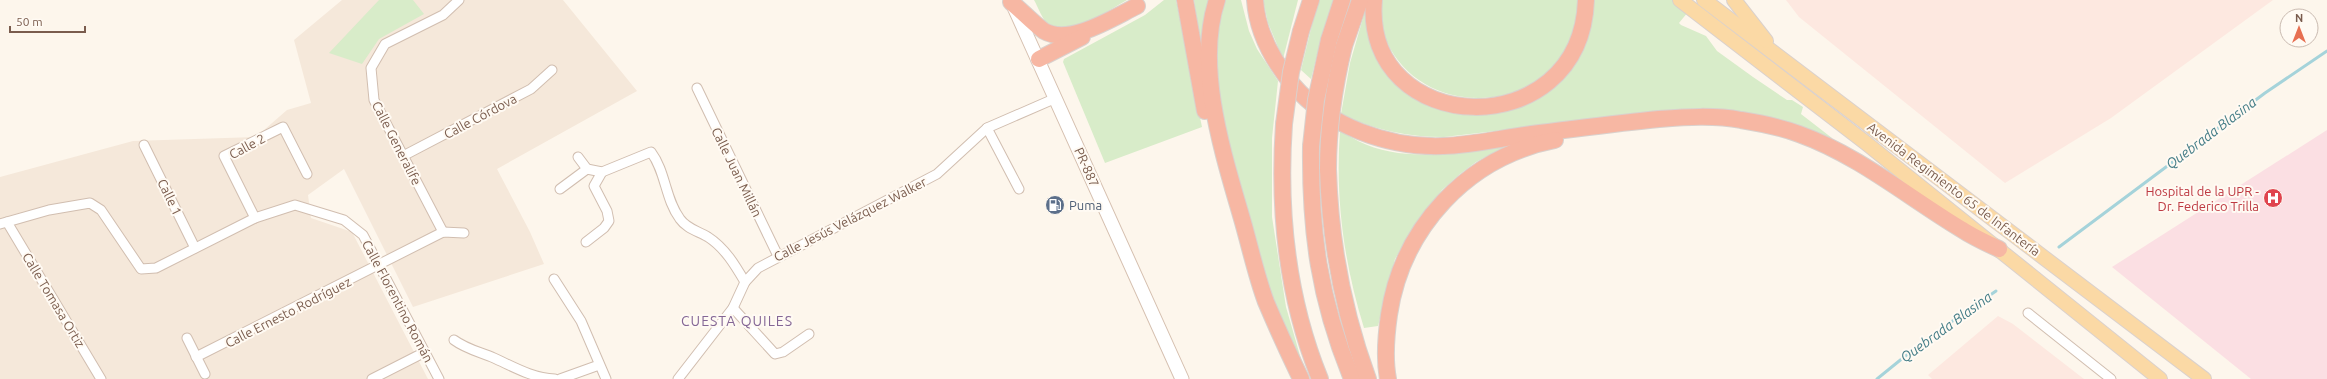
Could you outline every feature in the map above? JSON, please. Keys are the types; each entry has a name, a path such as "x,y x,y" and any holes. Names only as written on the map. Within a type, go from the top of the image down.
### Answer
{"highway":[{"path":"1185,0 1208,126 1222,186 1244,255 1301,379"},
{"path":"1217,0 1210,39 1214,104 1232,183 1266,300"},
{"path":"1255,0 1265,39 1279,68 1300,93 1330,116 1356,130 1395,142 1422,146 1445,146 1606,125 1682,118 1721,117 1786,130 1843,154 1909,193 1961,230 1999,249"},
{"path":"1311,0 1301,31 1291,72 1284,124 1281,182 1287,258 1303,329 1320,379"},
{"path":"1342,0 1329,40 1316,100 1311,146 1312,226 1319,272 1334,332 1352,379"},
{"path":"1360,0 1344,46 1336,82 1331,117 1328,169 1332,234 1338,275 1351,327 1368,379"},
{"path":"1374,0 1374,22 1378,41 1382,52 1400,76 1436,100 1454,106 1482,108 1497,106 1522,98 1538,90 1558,72 1565,64 1578,41 1583,27 1586,0"},
{"path":"1011,1 1044,30 1053,35 1064,35 1092,28 1142,2"},
{"path":"1038,59 1101,28 1142,2"},
{"path":"1388,379 1386,334 1395,284 1410,249 1441,204 1476,172 1509,153 1606,125"}],"main road":[{"name":"Avenida Regimiento 65 de Infantería","path":"1680,0 1866,143 2160,379"},
{"name":"Avenida Regimiento 65 de Infantería","path":"1704,0 1778,58 1881,133 2204,379"},
{"path":"1734,0 1778,58"}],"street":[{"name":"Calle Generalife","path":"443,232 374,100 370,68 385,44 443,15 459,0"},
{"name":"PR-887","path":"1011,1 1182,379"},
{"name":"Calle Córdova","path":"403,156 531,89 552,70"},
{"name":"Calle Juan Millán","path":"697,88 778,256"},
{"name":"Calle Jesús Velázquez Walker","path":"678,379 733,308 745,282 758,268 778,256 795,250 937,174 987,128 1056,98"},
{"name":"Calle 2","path":"255,218 224,156 284,127 308,174"},
{"path":"987,128 1019,189"},
{"name":"Calle 1","path":"144,145 195,248"},
{"path":"578,157 587,169 602,172 616,167 646,152 651,152 655,158 671,202 680,220 691,230 708,237 720,247 745,282"},
{"path":"560,189 587,169"},
{"path":"586,242 604,228 608,221 607,212 594,186 602,172"},
{"name":"Calle Florentino Román","path":"3,223 49,210 90,203 101,210 140,269 156,268 255,218 295,205 344,220 363,235 439,379"},
{"name":"Calle Tomasa Ortiz","path":"3,223 101,379"},
{"path":"380,266 443,232 464,233"},
{"name":"Calle Ernesto Rodríguez","path":"196,357 380,266"},
{"path":"554,279 581,321 606,379"},
{"path":"733,308 775,354 783,352 809,334"},
{"path":"2028,313 2111,379"},
{"path":"187,338 204,374"},
{"path":"454,340 464,348 521,371 535,376 556,379"},
{"path":"372,379 425,352"},
{"path":"560,379 599,365"}],"shaded area":[{"path":"342,0 563,0 637,91 497,169 530,232 544,264 413,307 344,169 308,195 311,218 352,232 428,379 0,379 0,177 133,141 256,137 287,110 311,103 294,40"},
{"path":"1786,0 2273,0 2111,118 2005,183 1799,17"},
{"name":"Hospital de la UPR - Dr. Federico Trilla","path":"2327,130 2327,379 2251,379 2112,267"},
{"path":"1998,316 2013,324 2084,379 1932,379 1928,375"}],"green space":[{"path":"379,0 413,0 424,14 379,39 362,64 329,53"},
{"path":"1034,0 1127,0 1099,16 1076,26 1056,28 1046,22"},
{"path":"1164,0 1176,0 1202,127 1105,163 1063,62 1064,59 1145,15"},
{"path":"1194,0 1210,0 1203,61"},
{"path":"1225,0 1241,0 1249,31 1257,49 1278,81 1272,138 1272,217 1286,307 1303,366 1269,290 1221,112 1216,63 1218,31"},
{"path":"1263,0 1298,0 1283,59 1268,23"},
{"path":"1318,0 1335,0 1321,39 1311,79 1301,70"},
{"path":"1380,0 1580,0 1573,37 1561,56 1540,79 1520,90 1499,96 1476,98 1454,95 1434,88 1415,77 1399,62 1385,37"},
{"path":"1594,0 1673,0 1688,12 1679,23 1681,25 1706,36 1717,51 1787,100 1792,100 1803,107 1801,114 1832,138 1832,140 1785,121 1725,110 1658,112 1444,137 1418,136 1391,132 1353,120 1341,114 1350,63 1365,11 1368,12 1370,37 1378,57 1384,66 1401,82 1430,103 1437,106 1465,114 1492,114 1519,107 1542,94 1563,75 1579,53 1590,28"},
{"path":"1340,131 1358,141 1376,148 1413,154 1450,153 1506,146 1476,162 1460,174 1442,190 1417,221 1395,259 1378,326 1364,328 1346,255 1340,206"}],"waterway":[{"name":"Quebrada Blasina","path":"2059,247 2265,93 2327,51"},
{"name":"Quebrada Blasina","path":"1877,379 1925,340 1996,291"}],"place":[{"name":"Hospital de la UPR - Dr. Federico Trilla","path":"2273,198"},
{"name":"Puma","path":"1055,205"}],"district":[{"name":"CUESTA QUILES","path":"737,321"}]}
